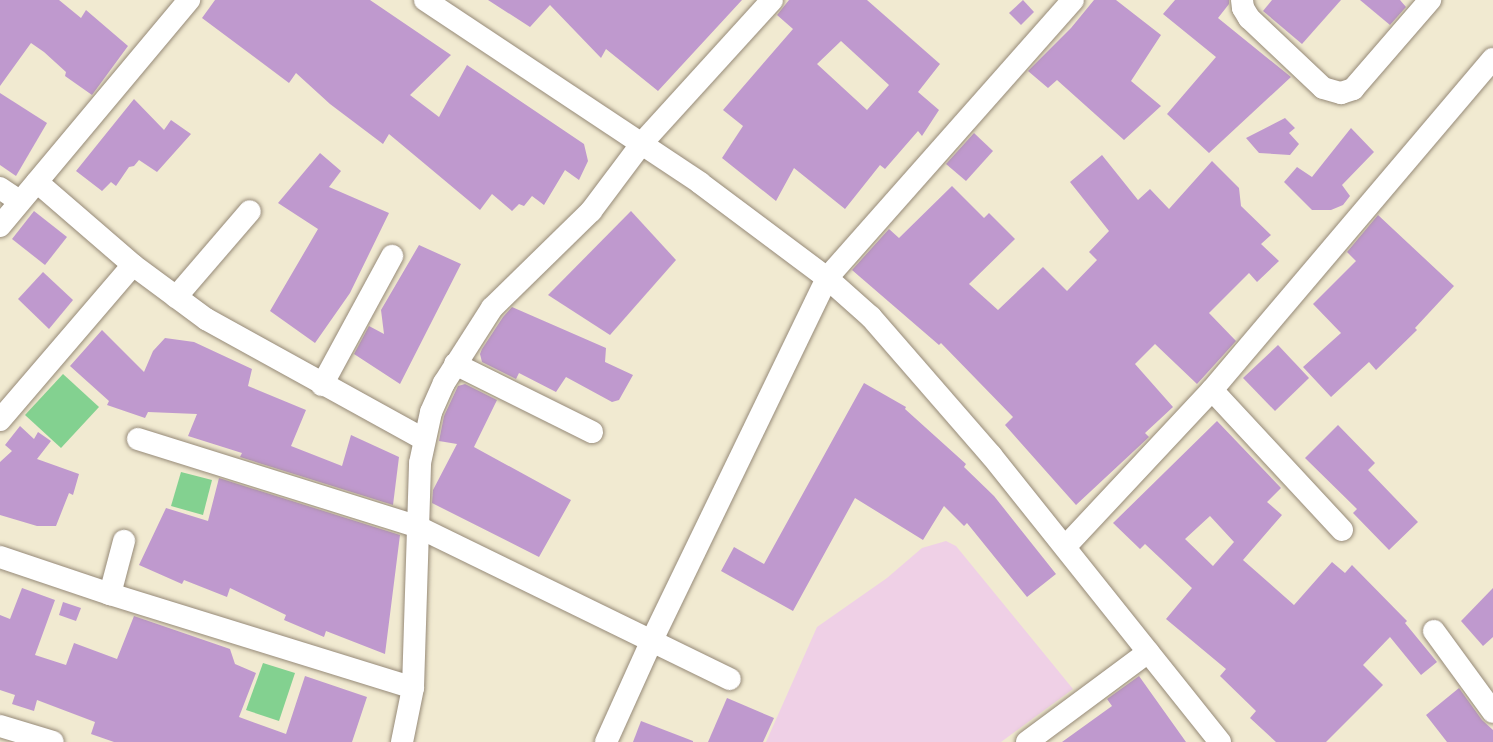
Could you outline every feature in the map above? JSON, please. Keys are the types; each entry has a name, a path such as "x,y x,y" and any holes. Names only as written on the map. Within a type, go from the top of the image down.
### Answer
{"street":[{"path":"0,226 189,0"},
{"path":"425,0 700,183 827,279 871,317 991,455 1220,742"},
{"path":"402,742 413,688 416,526 423,439 431,412 455,364 492,308 520,277 591,211 642,143 772,0"},
{"path":"606,742 652,640 827,279 1073,0"},
{"path":"1242,0 1243,8 1249,18 1323,88 1334,93 1353,89 1430,0"},
{"path":"1065,547 1212,390 1489,73"},
{"path":"37,182 134,265 229,334 423,439"},
{"path":"0,188 20,201"},
{"path":"176,297 250,211"},
{"path":"322,385 392,256"},
{"path":"0,420 134,265"},
{"path":"455,364 592,432"},
{"path":"1212,390 1342,530"},
{"path":"138,438 416,526 730,679"},
{"path":"110,594 124,541"},
{"path":"0,556 110,594 413,688"},
{"path":"1434,631 1493,711"},
{"path":"1027,742 1148,652"},
{"path":"0,726 54,742"}],"shaded area":[{"path":"946,541 956,546 1073,689 1001,742 766,742 817,627 887,578 922,548"}],"green space":[{"path":"63,374 99,407 61,448 25,415"},
{"path":"181,472 212,480 203,515 171,506"},
{"path":"263,663 295,673 279,721 246,710"}],"building":[{"path":"0,0 59,0 81,18 86,10 128,46 92,95 65,76 66,72 31,43 0,86"},
{"path":"215,0 370,0 451,55 410,95 439,117 467,65 584,144 588,161 579,180 565,170 544,205 532,196 524,206 519,204 512,211 492,194 480,210 389,134 383,144 330,104 296,73 289,83 202,18"},
{"path":"488,0 742,0 658,91 606,49 601,58 550,5 530,27"},
{"path":"789,0 867,0 940,64 918,92 939,110 922,136 918,131 885,169 880,165 845,209 794,168 776,201 722,158 743,126 723,110 793,29 777,15","holes":["841,41 889,85 867,110 817,64"]},
{"path":"1023,0 1034,12 1021,25 1009,13"},
{"path":"1094,0 1116,0 1161,35 1131,81 1161,106 1124,140 1057,80 1048,88 1028,71 1071,28"},
{"path":"1175,0 1229,0 1229,4 1218,18 1291,77 1209,153 1167,114 1216,57 1163,14"},
{"path":"1272,0 1341,0 1302,44 1263,11"},
{"path":"1360,0 1400,0 1406,7 1390,25"},
{"path":"0,93 47,123 16,176 0,165"},
{"path":"134,99 164,130 171,120 191,134 157,172 139,160 134,166 129,167 116,186 111,182 102,191 76,171"},
{"path":"1285,118 1295,128 1289,133 1299,144 1290,155 1259,153 1246,138"},
{"path":"1351,128 1374,152 1342,185 1350,196 1343,205 1331,210 1312,210 1284,182 1297,167 1312,177"},
{"path":"974,133 993,151 966,181 946,164"},
{"path":"320,153 341,171 329,187 389,213 350,293 315,343 270,311 318,229 278,203"},
{"path":"1102,155 1138,200 1150,189 1169,209 1212,161 1239,188 1241,206 1271,235 1261,244 1279,261 1257,282 1249,273 1209,313 1236,341 1197,384 1155,344 1135,364 1173,407 1145,433 1149,437 1076,505 1005,425 1013,417 941,343 939,345 852,270 889,229 899,238 952,186 984,218 989,213 1015,239 969,284 998,310 1043,267 1067,291 1097,260 1089,252 1109,231 1070,182"},
{"path":"34,211 67,237 45,265 12,239"},
{"path":"631,211 676,260 610,335 548,295"},
{"path":"1378,215 1454,286 1415,328 1417,330 1376,370 1369,362 1331,397 1303,367 1341,333 1313,304 1356,261 1347,252"},
{"path":"419,245 461,264 400,384 354,354 369,326 384,334 381,310"},
{"path":"43,272 73,300 49,329 18,299"},
{"path":"512,307 606,348 605,362 633,375 619,400 612,402 566,377 556,392 519,373 516,379 482,362 480,354 482,349"},
{"path":"102,330 144,372 153,351 165,338 194,342 252,369 248,386 306,410 291,446 342,466 351,435 399,457 393,505 240,457 242,453 188,436 197,414 148,412 145,418 107,405 109,401 70,366"},
{"path":"1278,345 1309,378 1275,411 1243,378"},
{"path":"864,383 906,407 905,409 966,464 964,467 994,496 1056,574 1027,597 967,523 964,526 944,506 923,540 855,498 793,611 721,571 734,547 764,564"},
{"path":"465,384 497,400 474,447 571,500 539,557 432,503 433,490 457,444 439,441 444,416 458,386"},
{"path":"1217,421 1281,488 1267,502 1282,515 1243,560 1294,605 1332,562 1345,573 1352,565 1407,621 1405,623 1437,662 1421,675 1390,637 1363,665 1383,685 1326,742 1276,742 1250,718 1256,711 1220,676 1226,669 1166,619 1192,588 1145,544 1140,549 1113,523","holes":["1210,516 1234,542 1213,566 1185,539"]},
{"path":"1338,425 1375,463 1368,470 1418,522 1389,550 1353,513 1357,509 1305,458"},
{"path":"20,426 34,439 38,432 51,441 37,459 79,474 73,495 69,493 56,526 37,526 0,515 0,462 12,451 5,445"},
{"path":"219,478 400,535 385,654 326,631 324,637 284,620 286,615 230,588 227,597 184,580 182,584 139,565 166,508 208,521"},
{"path":"22,588 55,600 35,655 66,665 74,643 117,659 134,616 230,649 235,664 256,673 239,717 286,734 305,676 367,697 352,742 114,742 91,734 95,722 37,700 34,711 12,704 15,695 0,690 0,615 10,619"},
{"path":"1493,588 1493,637 1483,646 1461,621"},
{"path":"63,602 81,608 76,621 59,615"},
{"path":"1139,676 1186,742 1062,742 1112,706 1107,699"},
{"path":"1459,688 1482,720 1493,730 1493,742 1447,742 1426,715"},
{"path":"727,698 774,718 763,742 708,742"},
{"path":"641,721 693,741 693,742 633,742"}]}
